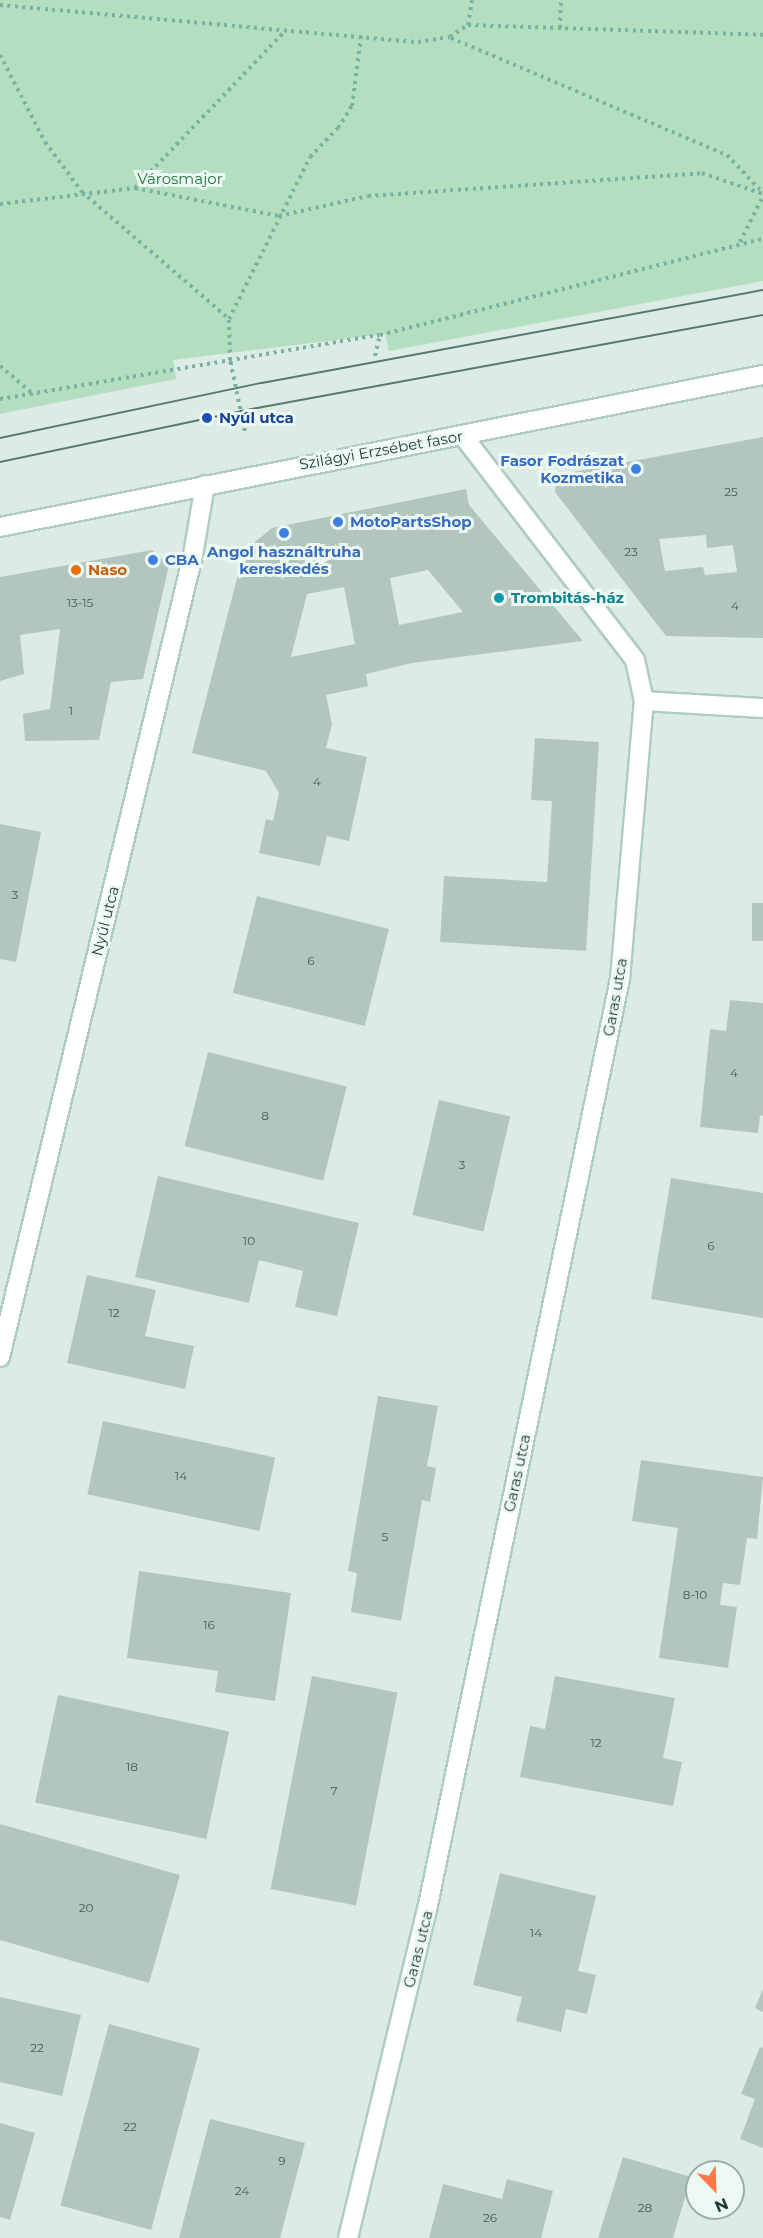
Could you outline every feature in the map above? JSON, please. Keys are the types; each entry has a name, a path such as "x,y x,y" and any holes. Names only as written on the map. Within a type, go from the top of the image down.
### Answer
{"street":[{"name":"Szilágyi Erzsébet fasor","path":"0,527 205,484 464,436 763,375"},
{"name":"Garas utca","path":"348,2238 429,1905 620,979 644,701 635,660 464,436"},
{"name":"Nyúl utca","path":"0,1357 194,555 205,484"},
{"path":"644,701 763,708"}],"path":[{"path":"468,26 472,0"},
{"path":"560,28 561,0"},
{"path":"0,5 418,42 450,38 468,26 763,35"},
{"path":"135,188 286,30"},
{"path":"245,431 230,360 229,320 310,158 338,128 352,106 361,38"},
{"path":"450,38 727,155 763,194"},
{"path":"0,55 45,142 82,192 229,320"},
{"path":"0,204 82,192 135,188 279,216 368,196 694,174 727,180 763,194"},
{"path":"740,242 763,194"},
{"path":"0,399 380,335 740,242 763,239"},
{"path":"375,356 380,335"},
{"path":"0,366 32,393"}],"green space":[{"name":"Városmajor","path":"0,0 763,0 763,281 389,351 385,334 173,360 176,379 0,414"}],"building":[{"path":"763,437 763,638 666,636 555,492 557,475","holes":["706,535 707,548 733,545 737,572 705,575 703,567 665,571 659,539"]},
{"name":"Trombitás-ház","path":"466,489 469,505 583,641 412,663 366,674 368,686 326,695 332,724 326,748 367,757 349,841 327,836 320,866 259,853 266,819 273,821 279,793 266,771 192,753 244,551 272,528","holes":["428,570 463,612 399,625 390,578","344,587 355,644 291,657 307,594"]},
{"path":"152,550 169,565 143,679 111,682 99,740 25,741 23,714 50,709 60,629 20,635 24,674 0,681 0,577"},
{"path":"535,738 599,742 586,951 440,942 444,876 547,882 552,801 531,800"},
{"path":"0,824 41,832 16,962 0,959"},
{"path":"257,896 389,929 365,1026 233,993"},
{"path":"752,903 763,903 763,941 752,941"},
{"path":"730,1000 763,1003 763,1116 760,1115 758,1133 700,1127 710,1029 726,1031"},
{"path":"208,1052 347,1087 323,1181 185,1146"},
{"path":"439,1100 510,1116 484,1231 412,1215"},
{"path":"158,1176 359,1223 337,1316 295,1307 303,1271 259,1260 249,1303 135,1277"},
{"path":"671,1178 763,1193 763,1318 651,1299"},
{"path":"87,1275 156,1290 145,1336 194,1346 185,1389 67,1363"},
{"path":"378,1396 438,1406 427,1466 436,1468 430,1502 422,1500 401,1621 351,1612 357,1573 348,1571"},
{"path":"103,1421 275,1458 260,1531 87,1494"},
{"path":"641,1460 763,1477 757,1539 747,1538 740,1585 723,1583 720,1605 737,1607 728,1668 659,1658 678,1528 632,1521"},
{"path":"139,1571 291,1593 275,1701 215,1692 218,1671 127,1658"},
{"path":"312,1676 397,1693 356,1906 271,1889"},
{"path":"555,1676 675,1698 663,1758 682,1762 673,1806 520,1777 530,1726 545,1729"},
{"path":"58,1695 229,1731 206,1839 35,1803"},
{"path":"0,1824 180,1875 149,1983 0,1940"},
{"path":"500,1873 596,1896 578,1971 596,1975 587,2014 566,2009 561,2032 516,2021 522,1997 473,1985"},
{"path":"763,1989 763,2012 755,2008"},
{"path":"0,1997 81,2015 62,2096 0,2082"},
{"path":"109,2024 200,2048 151,2230 60,2206"},
{"path":"760,2047 763,2048 763,2148 740,2139 755,2099 741,2094"},
{"path":"210,2119 305,2143 280,2238 179,2238"},
{"path":"0,2123 35,2133 10,2220 0,2217"},
{"path":"623,2157 685,2175 685,2197 673,2238 598,2238"},
{"path":"507,2179 553,2191 541,2238 429,2238 443,2184 502,2199"}],"tram line":[{"path":"0,438 262,383 763,290"},
{"path":"0,462 241,411 763,315"}],"place":[{"name":"Nyúl utca","path":"207,418"},
{"name":"Fasor Fodrászat Kozmetika","path":"636,469"},
{"name":"MotoPartsShop","path":"338,522"},
{"name":"Angol használtruha kereskedés","path":"284,533"},
{"name":"CBA","path":"153,560"},
{"name":"Naso","path":"76,570"},
{"name":"Trombitás-ház","path":"499,598"}]}
